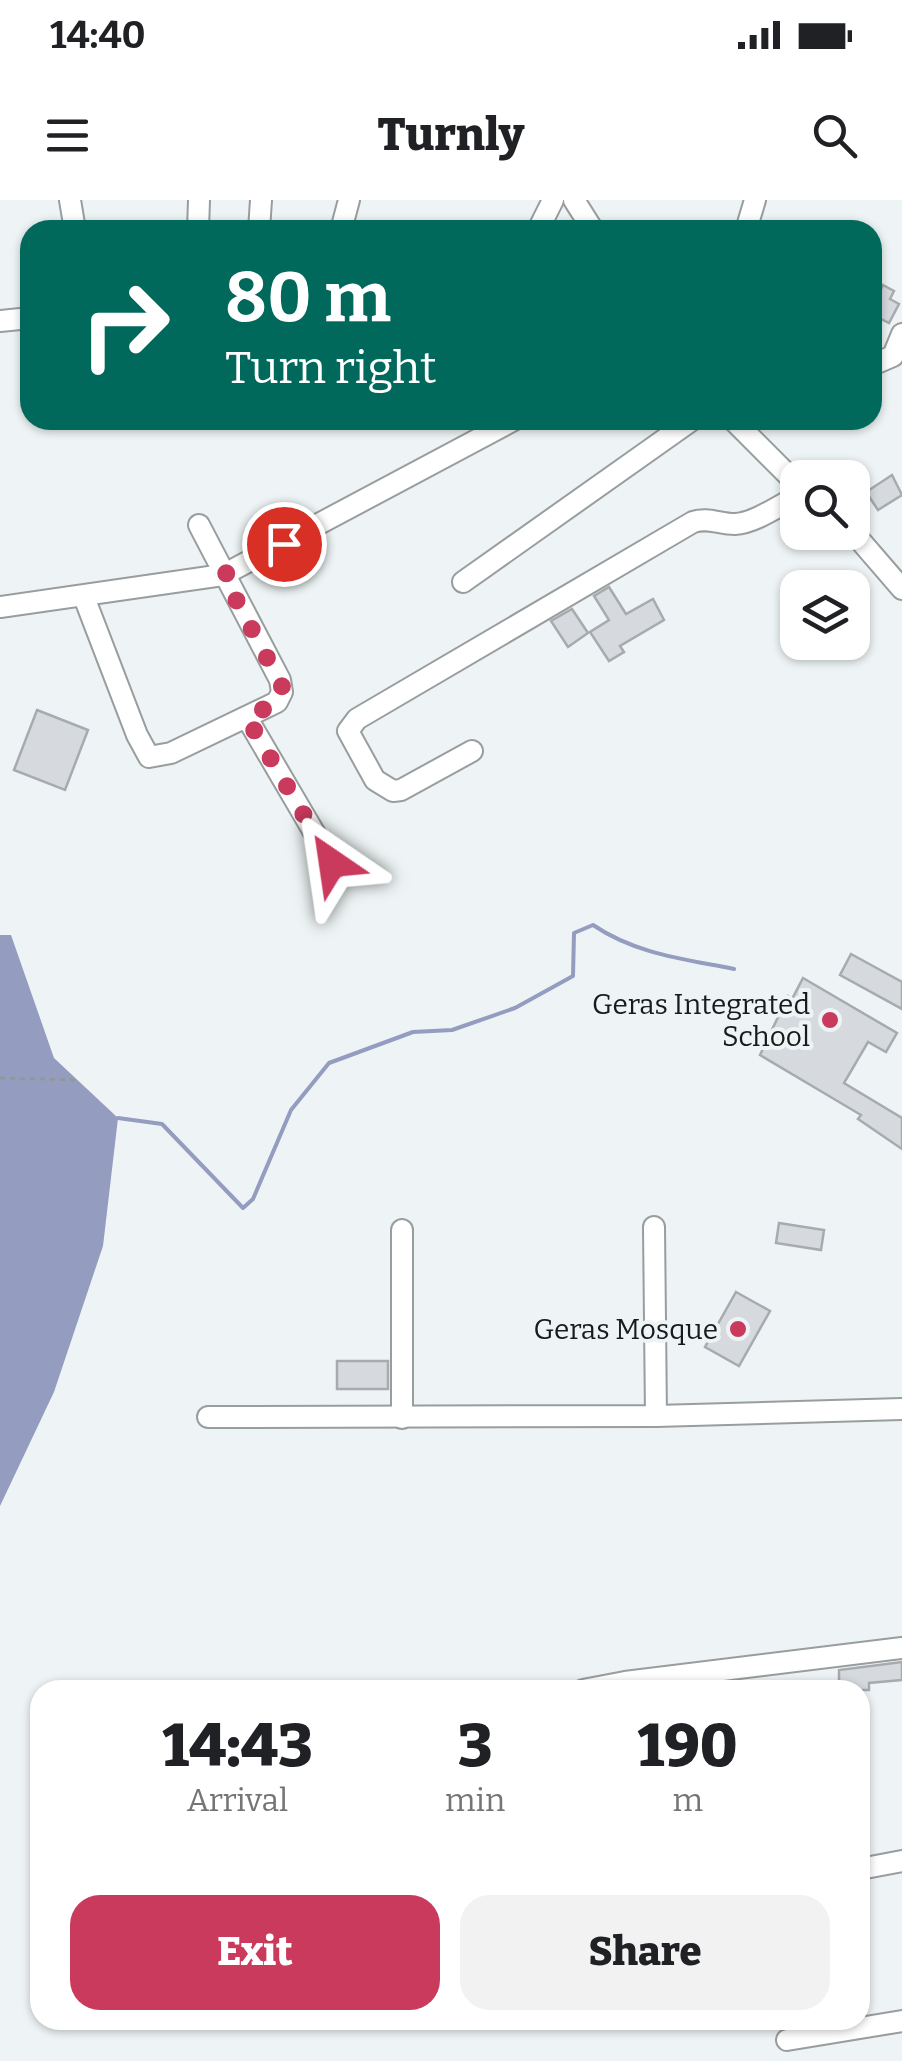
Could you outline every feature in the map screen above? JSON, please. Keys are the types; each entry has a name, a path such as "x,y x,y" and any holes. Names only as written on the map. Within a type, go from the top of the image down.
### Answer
{"street":[{"path":"882,361 893,356 902,334"},
{"path":"0,607 223,575 495,430"},
{"path":"463,582 678,430"},
{"path":"743,430 780,467"},
{"path":"472,751 393,791 376,780 348,731 357,719 693,522 704,519 735,524 780,505"},
{"path":"84,597 149,757 170,753 277,702 282,686 199,525"},
{"path":"868,550 902,589"},
{"path":"247,718 332,863"},
{"path":"654,1227 656,1416"},
{"path":"402,1230 402,1418"},
{"path":"208,1418 656,1416 902,1409"},
{"path":"641,1680 902,1648"},
{"path":"870,1866 902,1860"},
{"path":"870,2027 902,2022"},
{"path":"787,2040 851,2030"}],"path":[{"path":"0,1078 76,1080"}],"water":[{"path":"0,935 11,935 54,1058 118,1118 103,1246 54,1392 0,1506"}],"building":[{"path":"882,287 894,291 890,299 899,304 889,323 882,319"},
{"path":"892,475 902,495 878,510 870,498 870,489"},
{"path":"609,587 626,614 653,599 664,620 620,646 624,652 609,661 590,632 609,620 594,596"},
{"path":"572,609 588,633 568,647 551,621"},
{"path":"37,710 88,730 65,790 14,770"},
{"path":"851,954 902,982 902,1009 840,975"},
{"path":"803,978 897,1033 886,1052 868,1042 844,1083 902,1118 902,1149 858,1119 861,1115 760,1055 788,996 792,999"},
{"path":"779,1223 824,1230 821,1250 776,1243"},
{"name":"Geras Mosque","path":"736,1292 770,1311 739,1366 705,1347"},
{"path":"337,1361 388,1361 388,1389 337,1389"},
{"path":"902,1662 902,1680 839,1680 839,1670"}],"waterway":[{"path":"118,1118 162,1124 243,1208 253,1199 291,1110 329,1063 413,1032 452,1030 515,1008 573,976 574,933 593,925 643,949 734,969"}],"place":[{"name":"Geras Integrated School","path":"830,1020"},
{"name":"Geras Mosque","path":"738,1329"}],"route":[{"path":"284,544 223,575 282,686 277,702 247,718 332,863"}]}
